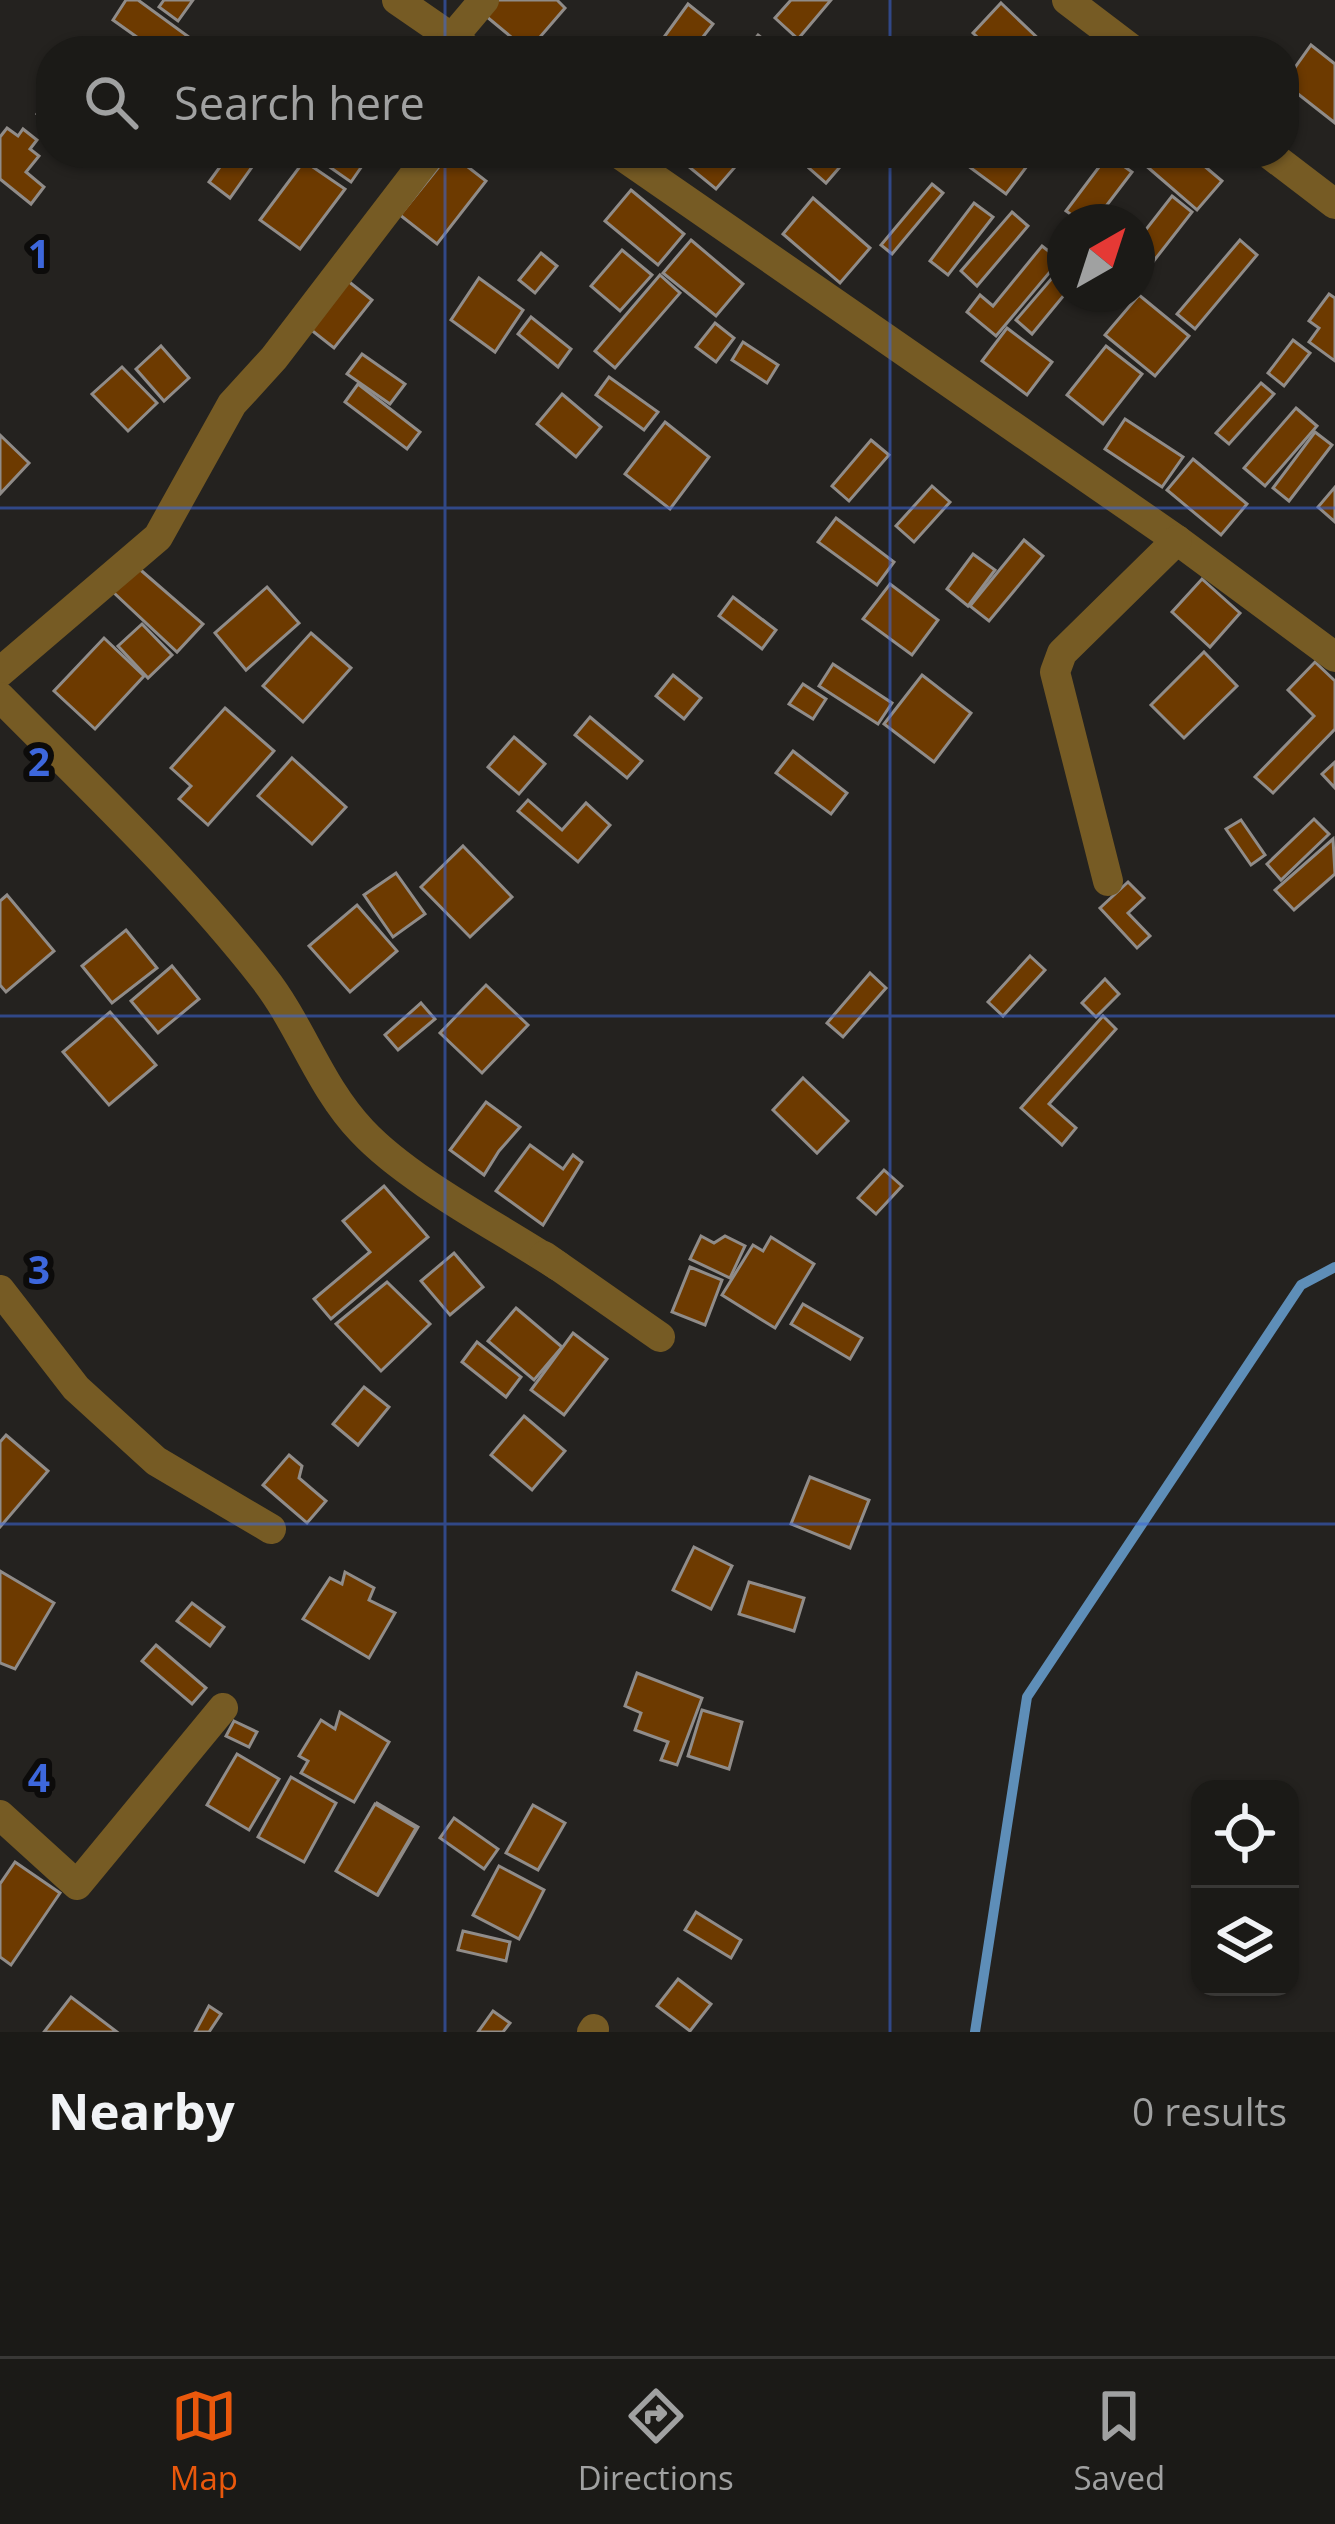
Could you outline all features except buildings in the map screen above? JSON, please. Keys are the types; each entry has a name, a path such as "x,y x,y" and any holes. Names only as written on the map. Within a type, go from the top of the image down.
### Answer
{"street":[{"path":"397,0 449,36"},
{"path":"466,36 484,0"},
{"path":"1067,0 1114,36"},
{"path":"0,672 158,537 232,404 274,358 420,168"},
{"path":"640,168 1177,539 1335,657"},
{"path":"1288,168 1335,203"},
{"path":"1108,881 1055,672 1062,653 1177,539"},
{"path":"0,697 212,913 268,983 311,1062 362,1132 420,1177 660,1337"},
{"path":"0,1290 76,1388 156,1461 272,1529"},
{"path":"0,1815 77,1885 224,1708"}],"waterway":[{"path":"975,2032 1027,1697 1301,1285 1335,1267"}]}
